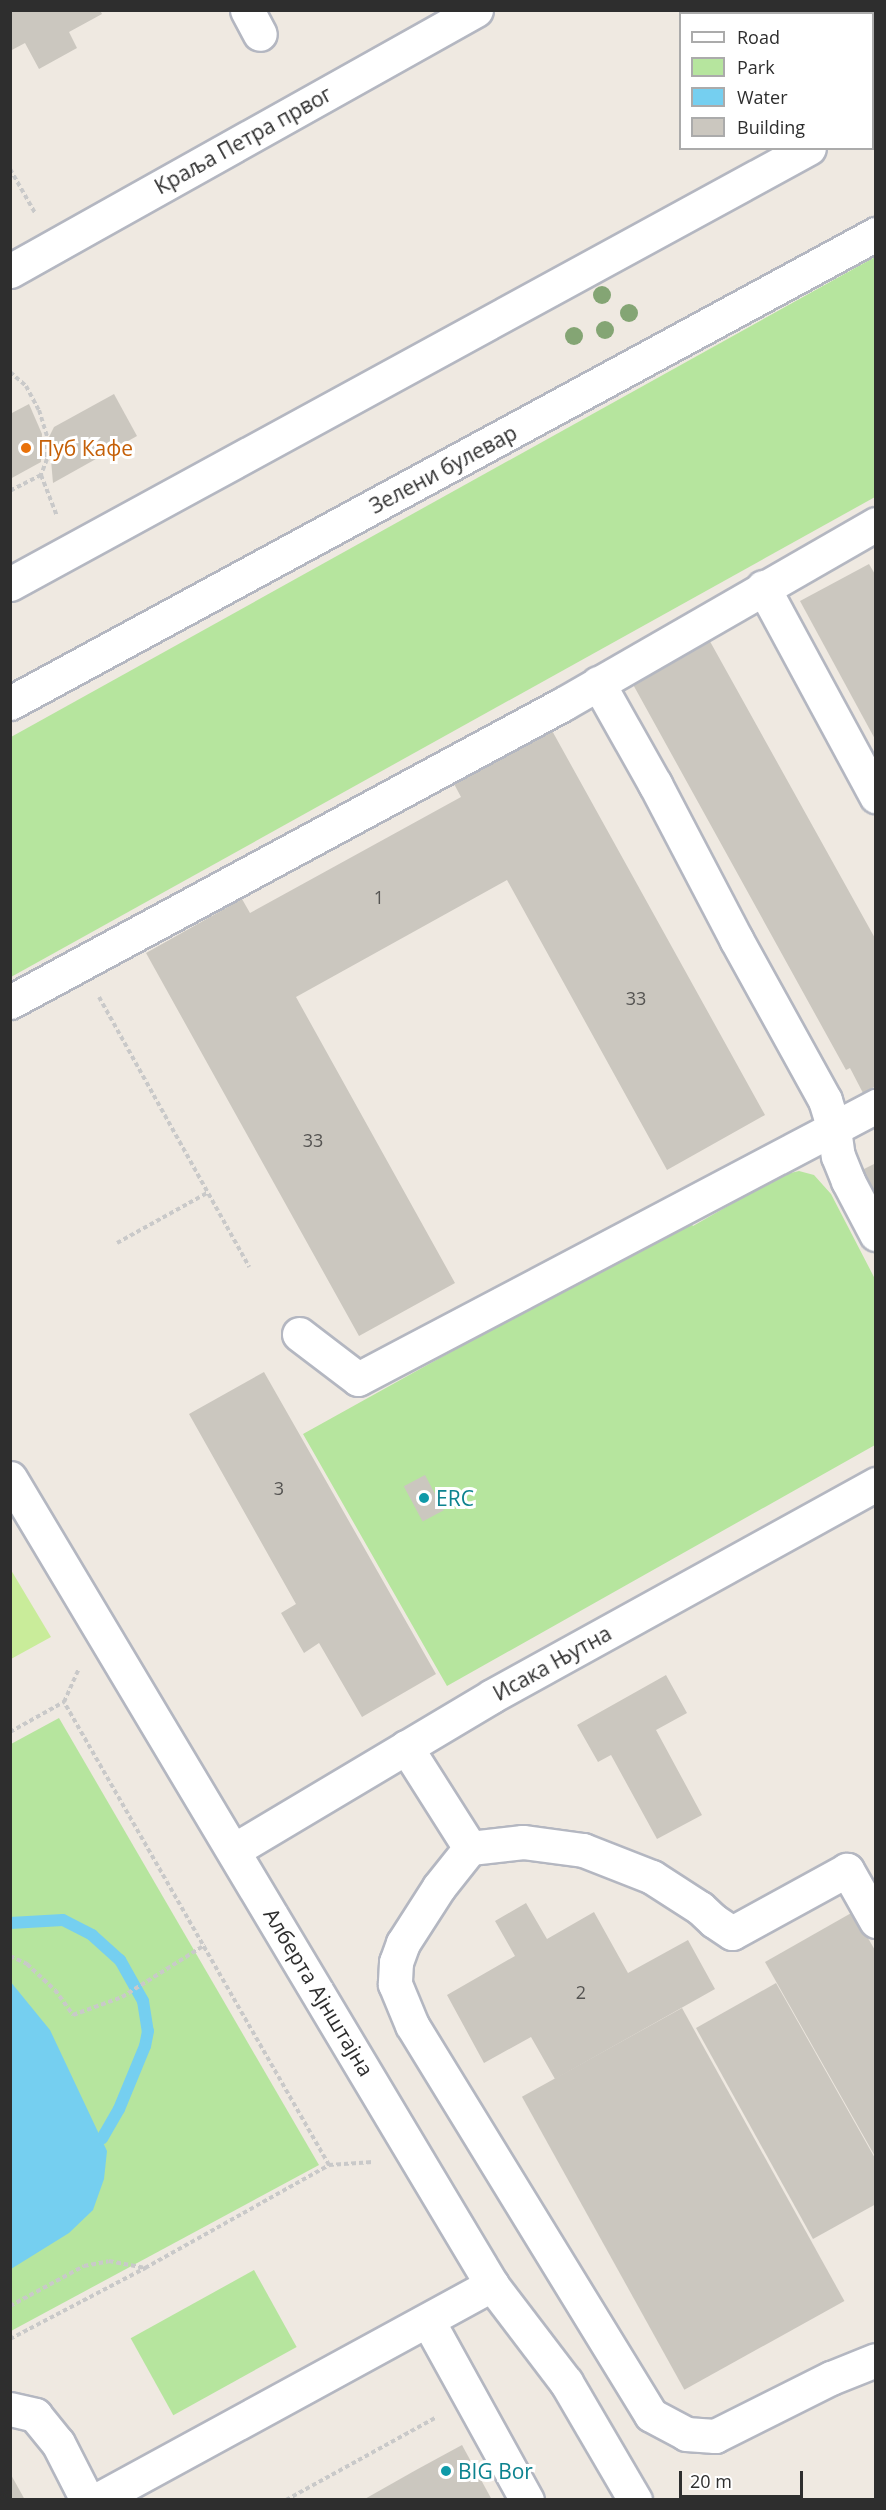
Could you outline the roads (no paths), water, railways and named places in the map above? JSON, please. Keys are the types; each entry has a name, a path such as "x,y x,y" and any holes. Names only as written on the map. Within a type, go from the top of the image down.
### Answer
{"street":[{"name":"Краља Петра првог","path":"10,271 476,10"},
{"path":"10,584 805,150"},
{"name":"Зелени булевар","path":"10,703 876,234"},
{"path":"10,1002 265,867 598,683 876,524"},
{"path":"763,587 876,796"},
{"path":"598,683 825,1100 844,1173 876,1234"},
{"path":"299,1334 358,1379 876,1106"},
{"name":"Алберта Ајнштајна","path":"10,1478 492,2285 566,2382 635,2499"},
{"name":"Исака Њутна","path":"234,1850 406,1747 876,1484"},
{"path":"406,1747 470,1848"},
{"path":"876,1921 847,1870 732,1933 693,1903 652,1877 583,1851 523,1842 470,1848 439,1887 403,1943 396,1962 394,1984 412,2025 651,2415 686,2434 715,2436 831,2378 876,2360"},
{"path":"97,2499 492,2285"},
{"path":"428,2321 527,2499"},
{"path":"10,2409 34,2415 58,2443 87,2499"}],"water":[{"path":"10,1981 50,2030 107,2151 104,2179 93,2210 69,2233 11,2269"}],"waterway":[{"path":"10,1923 63,1920 92,1935 120,1960 143,2001 148,2031 145,2046 119,2109 102,2138"}],"place":[{"name":"Пуб Кафе","path":"26,448"},
{"name":"ERC","path":"424,1498"},
{"name":"BIG Bor","path":"446,2471"}]}
